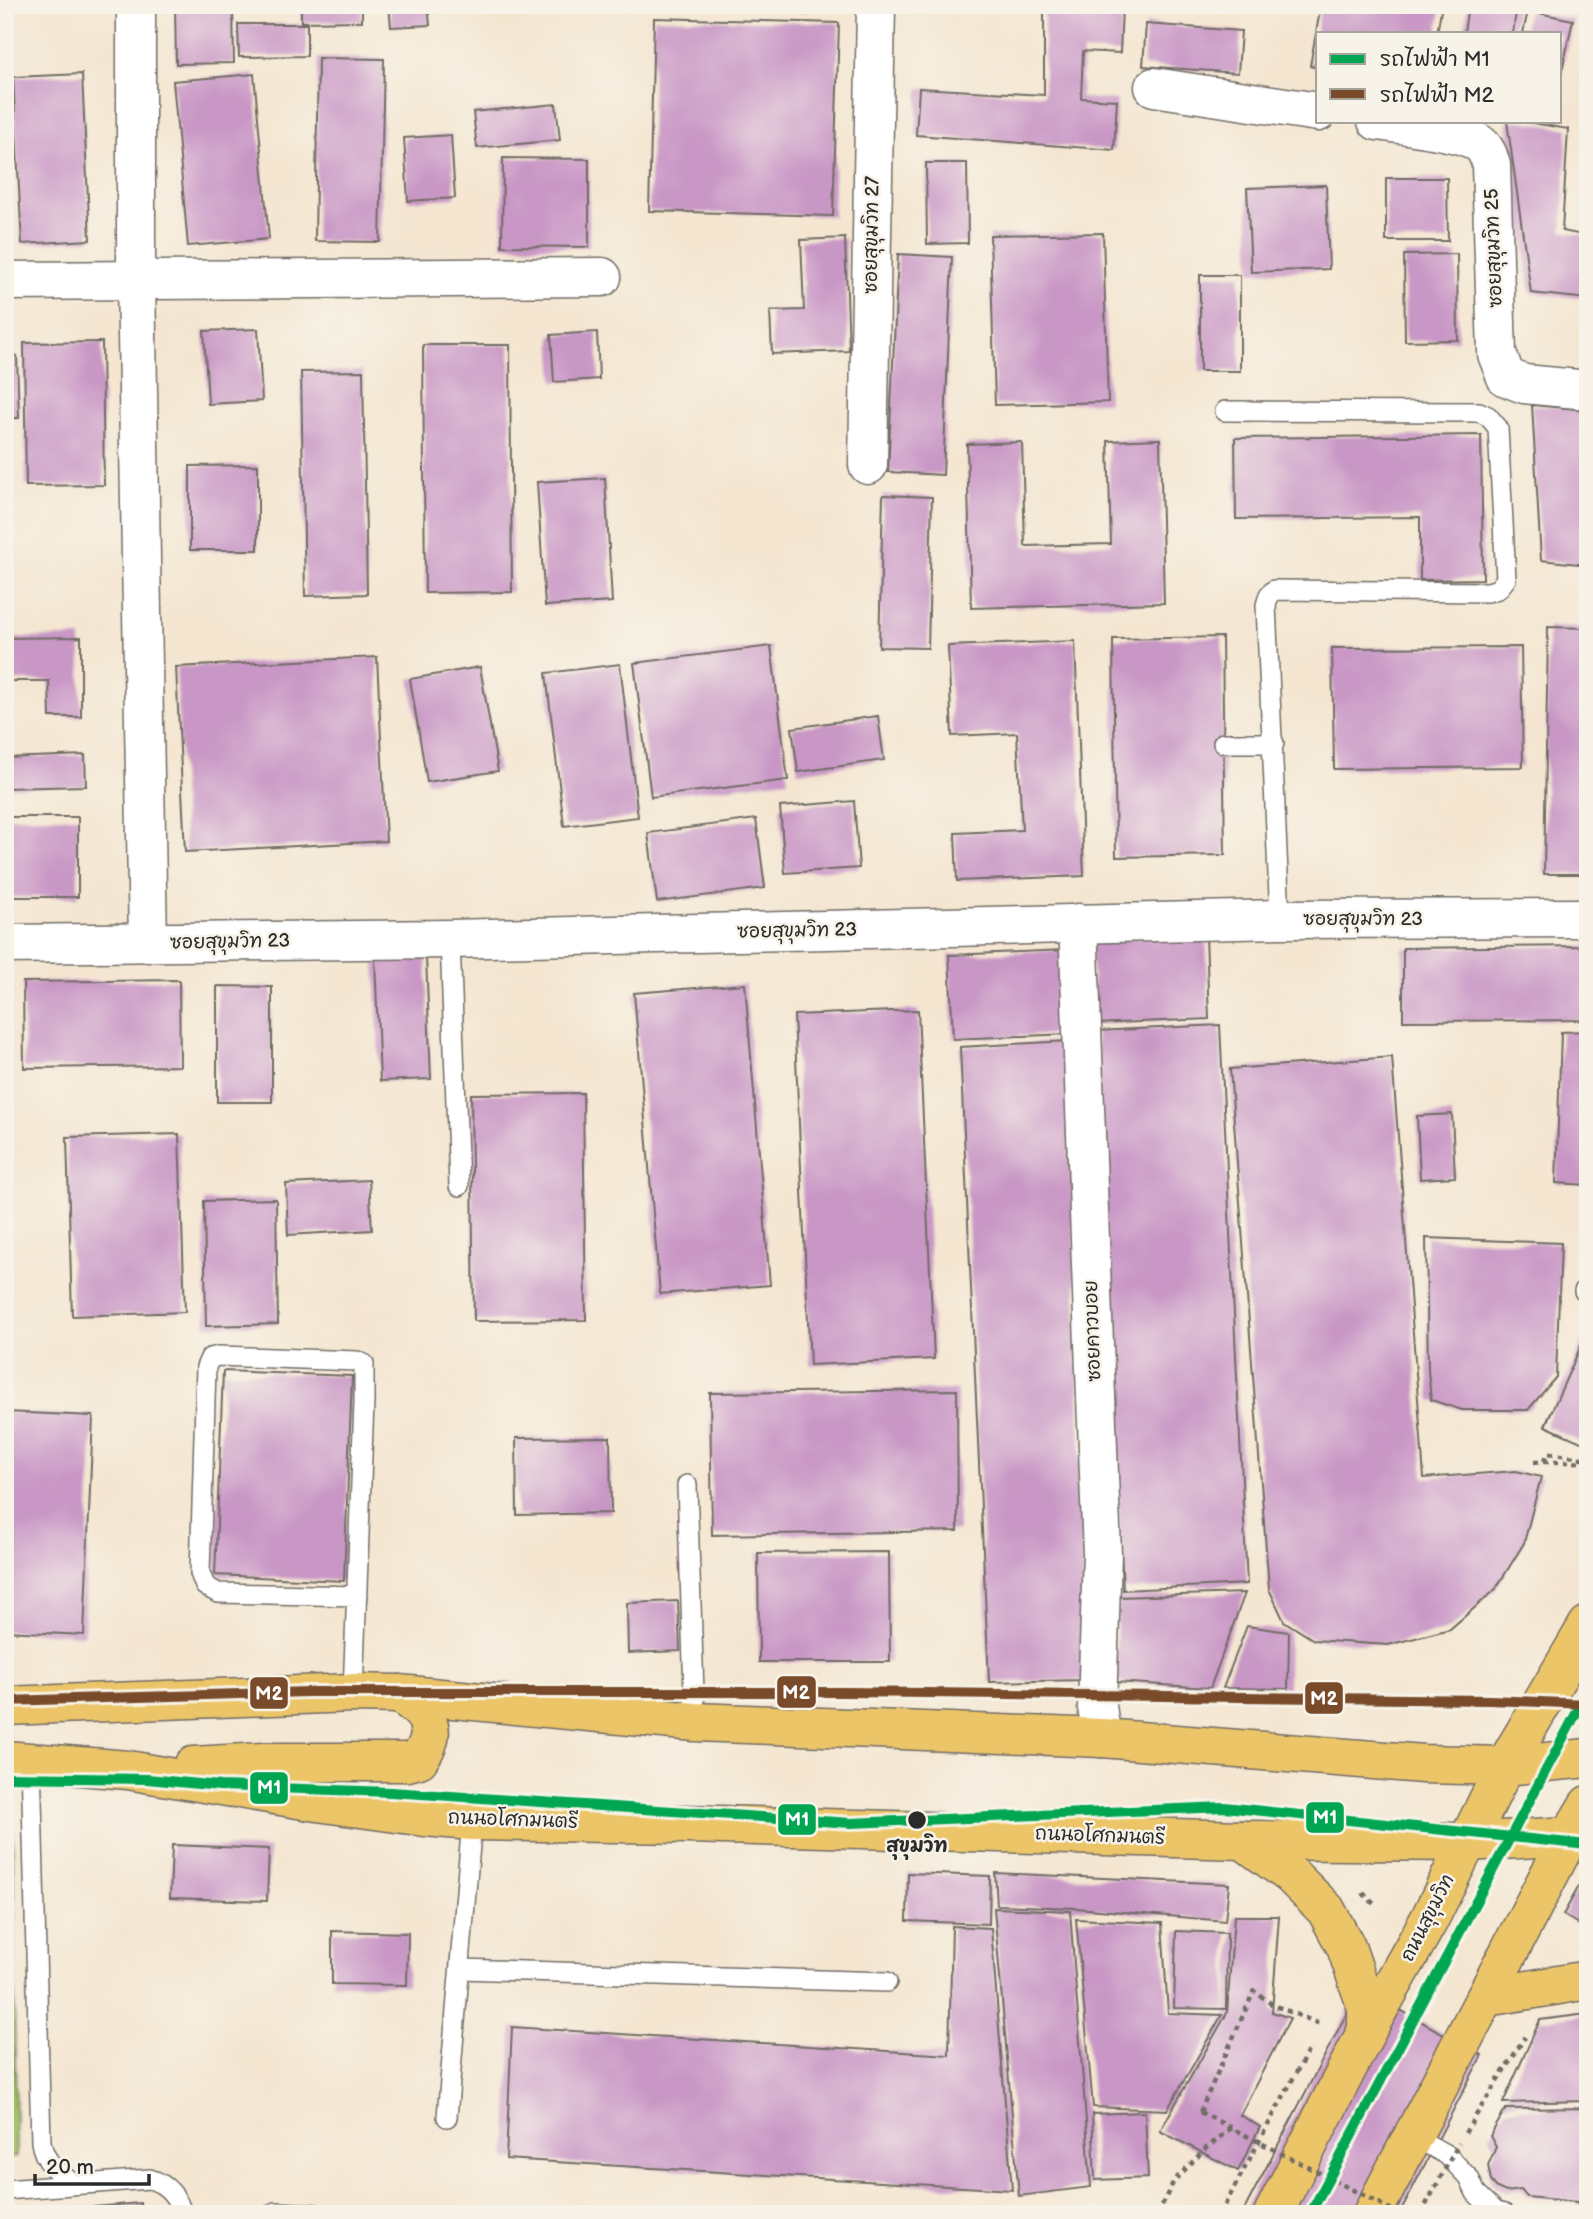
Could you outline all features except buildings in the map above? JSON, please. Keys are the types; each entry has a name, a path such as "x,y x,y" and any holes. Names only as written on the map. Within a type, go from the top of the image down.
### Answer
{"main road":[{"name":"ถนนสุขุมวิท","path":"1273,2214 1367,2030 1429,1920 1506,1766 1588,1625"},
{"path":"5,1706 353,1693 399,1694 695,1722 1102,1738 1423,1764 1506,1766 1588,1758"},
{"path":"128,1770 263,1762 407,1762 419,1759 427,1748 430,1733 427,1719 418,1706 399,1694"},
{"name":"ถนนอโศกมนตรี","path":"18,1761 128,1770 323,1802 472,1821 729,1825 1243,1840 1466,1842 1582,1825"},
{"path":"1372,2214 1582,1825"},
{"path":"1243,1840 1291,1875 1326,1910 1346,1947 1367,2008 1367,2030"},
{"path":"1487,1997 1588,1980"}],"street":[{"path":"136,5 136,279 148,943"},
{"name":"ซอยสุขุมวิท 27","path":"868,465 876,5"},
{"path":"1154,87 1316,112"},
{"name":"ซอยสุขุมวิท 25","path":"1384,122 1447,131 1480,144 1487,153 1491,165 1497,354 1506,377 1524,384 1588,390"},
{"path":"5,281 602,277"},
{"name":"ซอยสุขุมวิท 23","path":"5,944 450,939 1280,919 1588,918"},
{"name":"ซอยคาวบอย","path":"1078,923 1102,1554 1097,1707 1102,1738"}],"lane":[{"path":"1225,411 1479,412 1488,416 1498,428 1506,579 1498,589 1488,592 1274,590 1269,596 1266,605 1280,919"},
{"path":"1223,743 1274,743"},
{"path":"450,939 458,1185"},
{"path":"353,1693 357,1596 364,1364 357,1361 219,1356 210,1358 206,1367 201,1573 205,1586 218,1593 357,1596"},
{"path":"687,1485 695,1722"},
{"path":"18,1761 42,2151 52,2168 75,2184"},
{"path":"447,2117 472,1821"},
{"path":"460,1969 887,1982"},
{"path":"1413,2136 1447,2155 1469,2178 1476,2193 1496,2212 1504,2214"},
{"path":"5,2190 155,2180 173,2195 182,2214"},
{"path":"272,2214 316,2214"}],"path":[{"path":"1534,1462 1588,1462"},
{"path":"1320,2024 1273,2006 1254,1992 1200,2112 1400,2214"},
{"path":"1421,2214 1459,2143 1525,2038"},
{"path":"1220,2214 1309,2049"},
{"path":"1157,2214 1174,2181 1203,2151 1231,2128"}],"green space":[{"path":"13,1829 16,2157 5,2158 5,1830"}],"metro line":[{"name":"M1","path":"1310,2214 1588,1691"},
{"name":"M2","path":"5,1701 309,1692 847,1692 1489,1700 1588,1704"},
{"name":"M1","path":"5,1777 147,1779 220,1786 391,1792 851,1823 1224,1807 1588,1845"}],"place":[{"name":"สุขุมวิท","path":"917,1820"}]}
